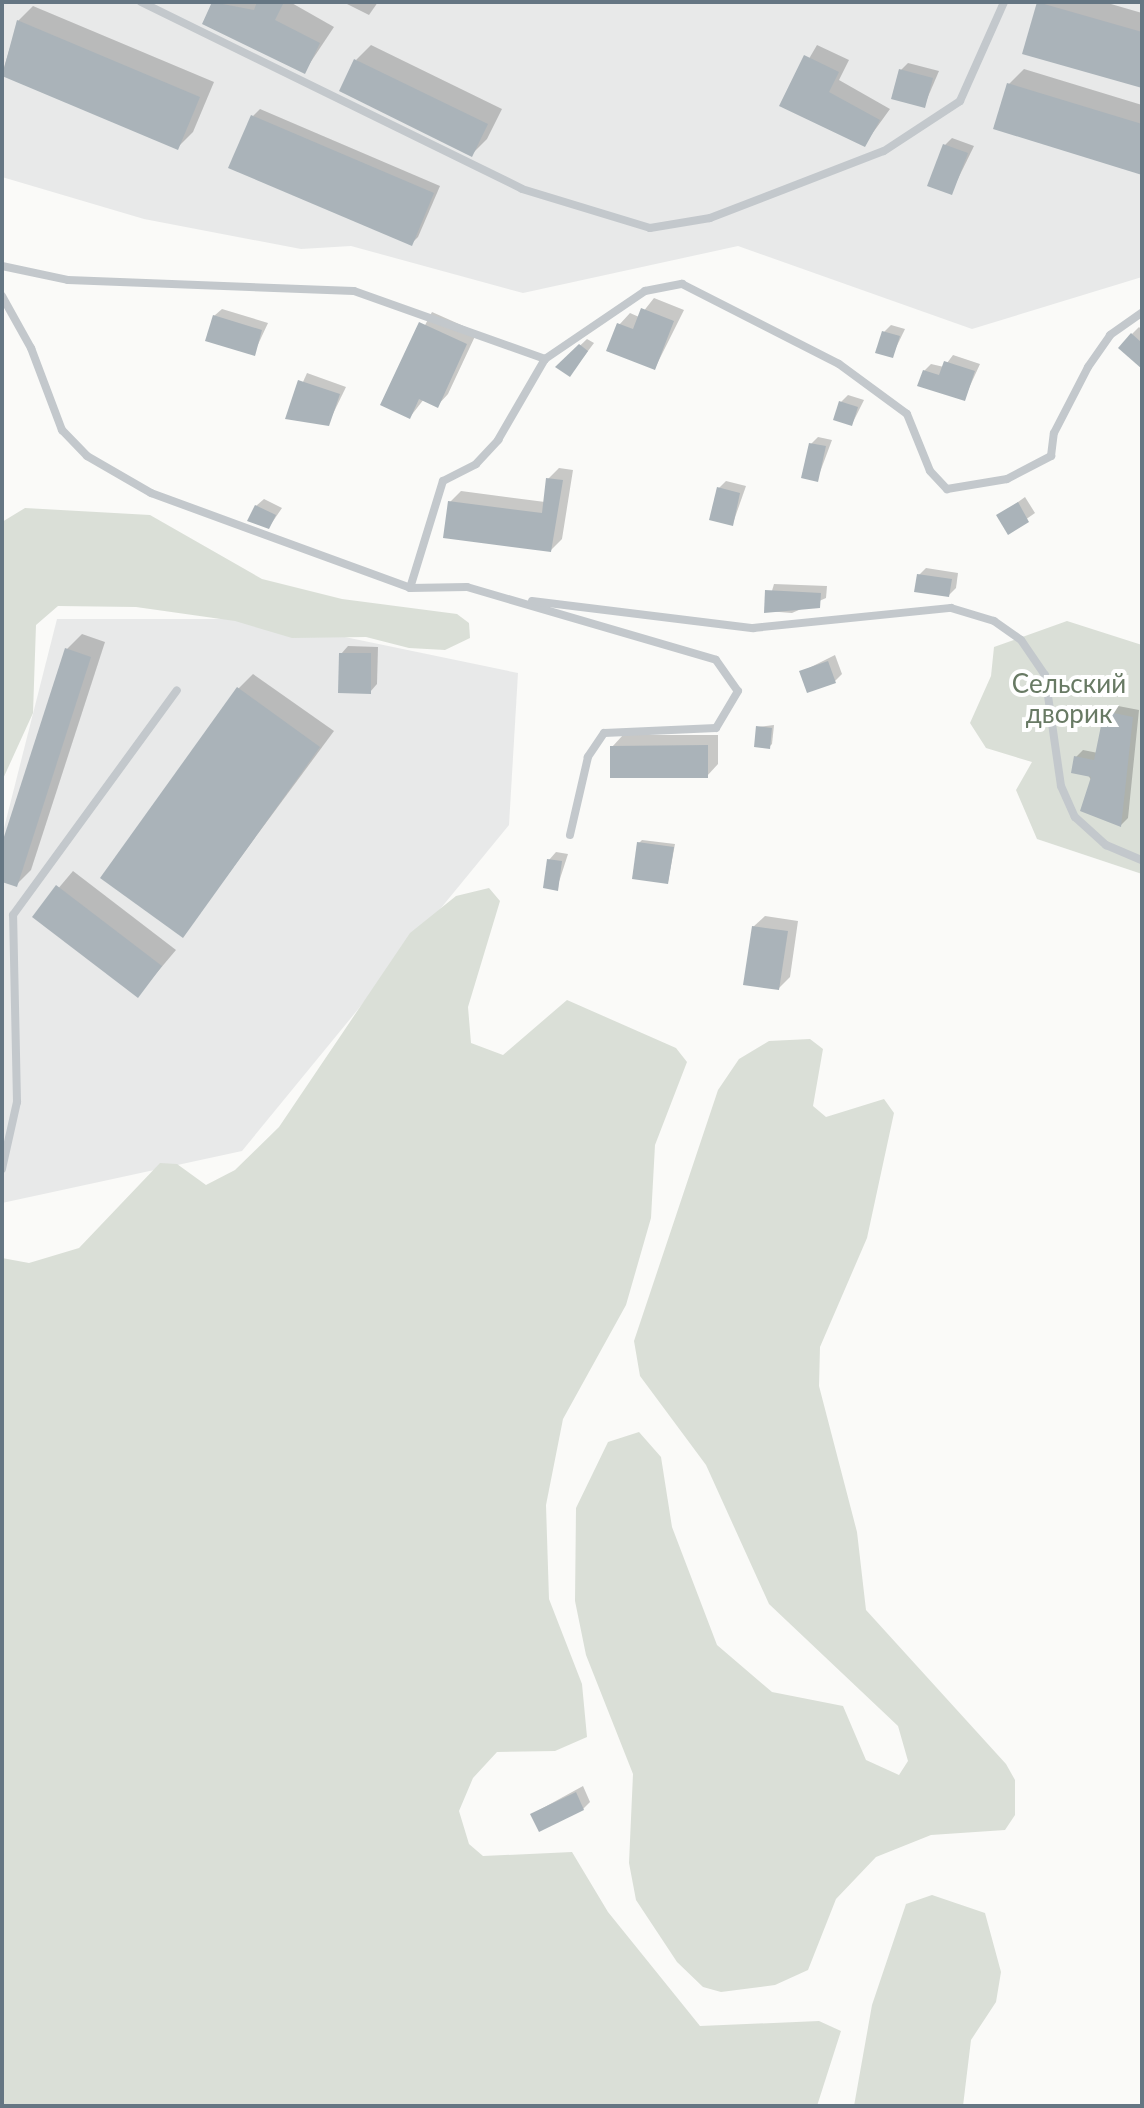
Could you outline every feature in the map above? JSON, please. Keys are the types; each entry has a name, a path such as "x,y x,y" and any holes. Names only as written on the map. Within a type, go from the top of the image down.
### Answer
{"lane":[{"path":"141,2 522,189 650,228 710,218 884,151 960,101 1004,2"},
{"path":"2,266 68,280 354,291 545,359"},
{"path":"410,588 443,481 476,464 498,440 545,359 573,333 645,291 682,284 839,364 907,414 930,471 947,489 973,488 1051,456 1058,424 1088,367 1110,335 1142,313"},
{"path":"2,296 31,348 62,430 87,456 151,493 410,588 467,587 702,651 738,691 716,728 604,733 588,757 570,835"},
{"path":"519,601 753,628 951,608 994,621 1021,640 1045,675 1061,786 1075,817 1106,845 1142,860"},
{"path":"2,1169 17,1102 13,915 177,690"}],"shaded area":[{"path":"2,2 1142,2 1142,277 972,329 738,246 523,293 351,246 301,249 144,219 2,177"},
{"path":"57,619 258,619 518,673 509,825 242,1151 2,1203 2,836"}],"green space":[{"path":"25,508 150,515 262,579 342,599 457,614 469,623 470,638 445,650 409,648 366,637 292,638 235,621 136,607 58,606 36,625 33,713 2,781 2,522"},
{"name":"Сельский дворик","path":"1067,621 1142,645 1142,874 1037,839 1016,790 1032,762 986,748 970,723 991,676 994,647"},
{"path":"489,888 500,901 468,1007 471,1043 503,1055 567,1000 676,1048 687,1062 655,1145 651,1218 626,1305 563,1419 546,1505 549,1599 582,1684 587,1737 555,1751 497,1752 473,1778 459,1811 469,1844 483,1856 572,1852 608,1912 700,2026 819,2021 841,2031 817,2106 2,2106 2,1258 29,1263 79,1248 160,1163 177,1164 206,1185 235,1170 279,1127 410,933 456,896"},
{"path":"810,1039 823,1049 813,1106 826,1117 884,1099 894,1113 867,1238 820,1347 819,1386 857,1532 866,1610 1006,1764 1015,1780 1015,1815 1005,1830 931,1835 876,1857 836,1899 808,1970 775,1985 721,1992 703,1987 677,1962 636,1900 629,1863 633,1774 586,1655 575,1601 576,1508 608,1442 639,1432 661,1457 672,1527 717,1645 772,1692 843,1706 866,1760 899,1775 908,1761 898,1726 769,1604 706,1465 640,1376 634,1341 718,1090 739,1059 769,1041"},
{"path":"932,1895 985,1913 1001,1972 996,2002 971,2040 963,2106 854,2106 872,2005 906,1904"}],"building":[{"path":"212,2 254,10 257,2 284,2 275,20 320,43 305,74 202,24"},
{"path":"1037,2 1142,32 1142,88 1022,54"},
{"path":"17,20 200,97 178,150 2,76"},
{"path":"804,55 839,72 829,92 880,120 865,147 779,106"},
{"path":"354,59 488,124 472,157 339,91"},
{"path":"899,69 933,78 925,108 891,99"},
{"path":"1007,83 1142,124 1142,175 993,129"},
{"path":"251,115 434,193 412,246 228,168"},
{"path":"943,144 968,153 952,195 927,186"},
{"path":"641,308 674,321 655,370 606,351 617,323 633,329"},
{"path":"213,315 262,330 255,356 205,341"},
{"path":"419,322 467,344 438,408 419,399 410,419 380,405"},
{"path":"882,331 900,336 893,358 875,353"},
{"path":"1131,333 1142,343 1142,369 1118,348"},
{"path":"579,344 588,351 570,377 555,367"},
{"path":"944,361 975,371 965,401 917,386 923,370 939,375"},
{"path":"298,380 340,394 329,426 285,419"},
{"path":"839,401 858,407 852,426 833,420"},
{"path":"809,443 826,446 818,482 801,478"},
{"path":"546,478 563,480 551,552 443,538 448,501 542,513"},
{"path":"717,487 740,493 733,526 709,520"},
{"path":"1018,502 1029,522 1008,535 996,515"},
{"path":"255,505 276,515 269,529 247,521"},
{"path":"917,574 952,579 949,597 914,592"},
{"path":"765,590 821,593 820,608 764,613"},
{"path":"65,648 91,657 17,887 2,882 2,843"},
{"path":"339,653 371,653 371,694 338,693"},
{"path":"828,661 836,683 807,693 799,671"},
{"path":"237,687 320,747 183,938 100,878"},
{"path":"1104,711 1133,717 1121,827 1080,811 1091,777 1071,773 1074,756 1094,760"},
{"path":"756,726 772,728 770,749 754,747"},
{"path":"708,745 708,778 610,778 610,746"},
{"path":"637,842 674,847 668,884 632,879"},
{"path":"547,859 562,861 558,891 543,888"},
{"path":"56,885 162,966 138,998 32,917"},
{"path":"752,926 788,931 779,990 743,985"},
{"path":"576,1792 584,1810 539,1832 530,1814"}]}
